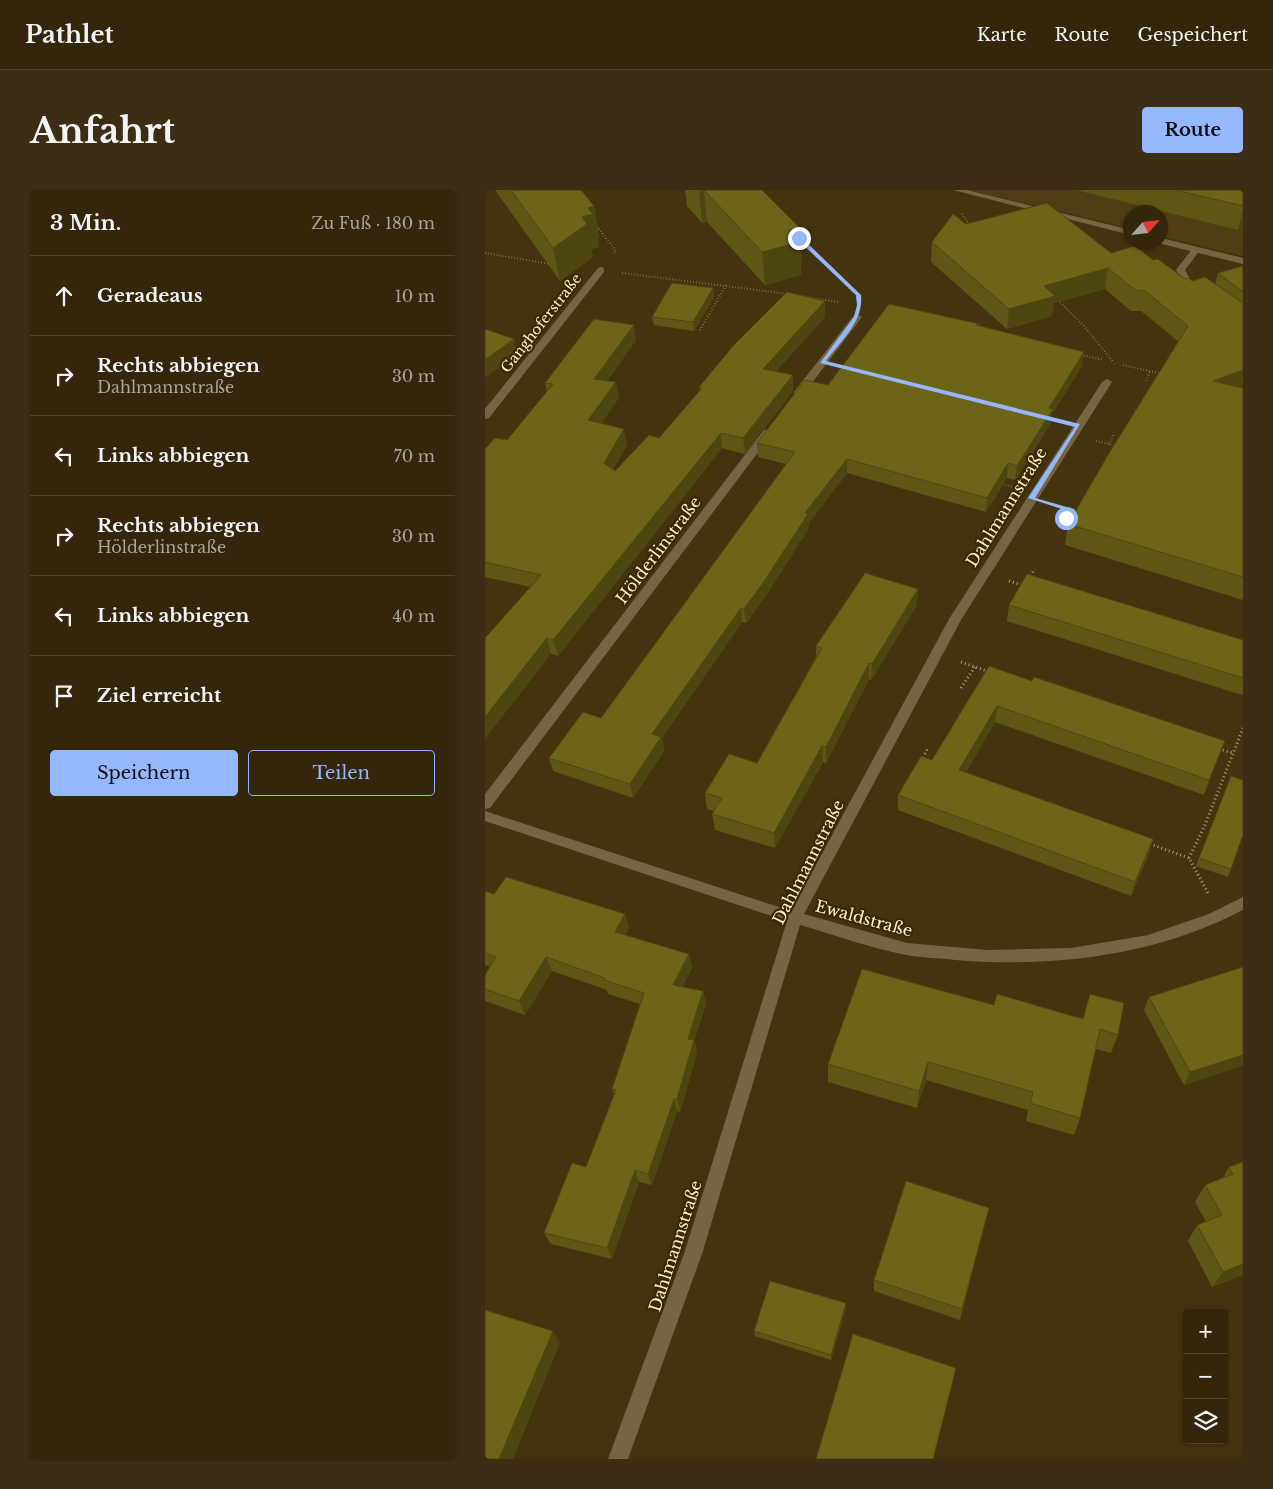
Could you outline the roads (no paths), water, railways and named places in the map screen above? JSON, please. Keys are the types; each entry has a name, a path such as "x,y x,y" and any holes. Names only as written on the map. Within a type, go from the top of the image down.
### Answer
{"street":[{"path":"957,190 1123,231"},
{"path":"1168,243 1243,261"},
{"path":"1196,250 1180,270 1187,280 1211,298"},
{"name":"Ganghoferstraße","path":"485,416 601,270"},
{"path":"789,405 857,317"},
{"name":"Dahlmannstraße","path":"619,1459 694,1251 795,918 955,619 1107,382"},
{"name":"Hölderlinstraße","path":"485,804 778,420"},
{"name":"Ewaldstraße","path":"485,816 795,918 907,949 988,956 1071,954 1138,942 1214,918 1243,903"}]}
